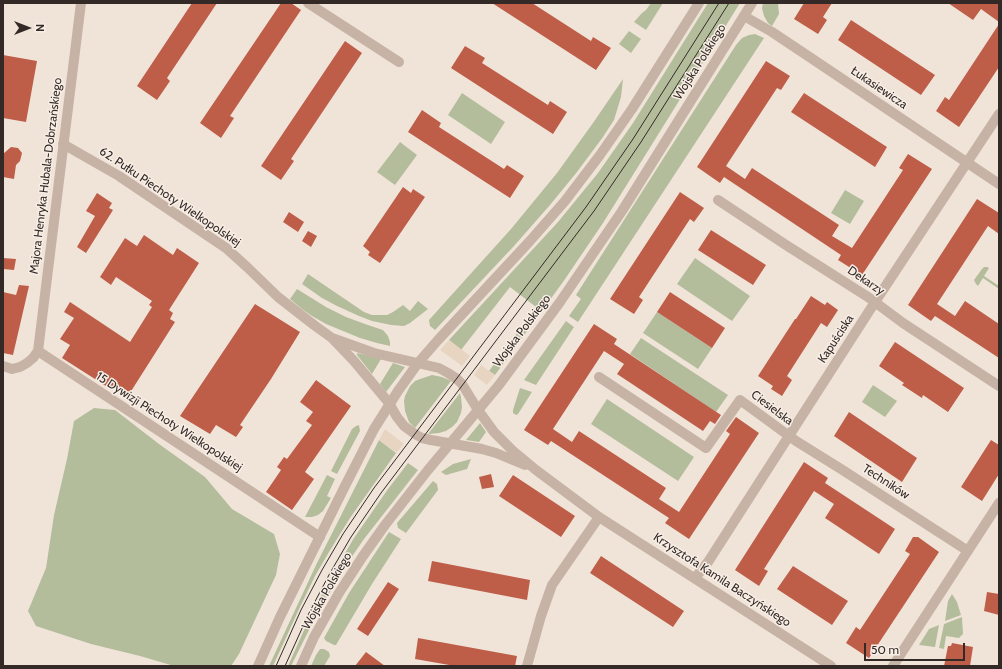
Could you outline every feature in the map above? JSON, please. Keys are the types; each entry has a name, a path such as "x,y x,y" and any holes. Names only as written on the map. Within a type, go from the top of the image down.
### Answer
{"street":[{"name":"Majora Henryka Hubala-Dobrzańskiego","path":"38,351 81,3"},
{"path":"308,3 400,62"},
{"path":"258,666 280,617 344,488 389,403 406,378 443,334 565,201 600,155 632,109 699,3"},
{"name":"Wojska Polskiego","path":"302,666 314,637 363,556 385,525 530,344 622,211 752,3"},
{"name":"Łukasiewicza","path":"744,16 772,32 999,184"},
{"name":"Kapuściska","path":"695,578 708,562 875,302 999,114"},
{"name":"62. Pułku Piechoty Wielkopolskiej","path":"63,144 119,176 226,248 278,297 332,338"},
{"name":"Dekarzy","path":"718,200 875,302 999,386"},
{"path":"332,338 374,353 439,368 448,373 462,384 494,432 512,450 536,470"},
{"path":"332,338 354,361 389,403 404,426 414,434 430,440 496,453 536,470"},
{"path":"3,366 12,369 20,367 33,358 38,351"},
{"name":"15 Dywizji Piechoty Wielkopolskiej","path":"38,351 320,537"},
{"name":"Ciesielska","path":"599,377 706,448 740,400 789,436"},
{"name":"Techników","path":"789,436 968,551"},
{"name":"Krzysztofa Kamila Baczyńskiego","path":"536,470 599,517 831,666"},
{"path":"893,666 999,503"},
{"path":"526,666 552,584 599,517"}],"green space":[{"path":"651,3 663,3 646,30 634,22"},
{"path":"708,3 740,3 603,223 563,282 495,375 489,371 536,307 510,287 461,350 449,340 558,222 598,173 633,123"},
{"path":"763,3 778,3 779,14 772,26 768,23 764,16 762,8"},
{"path":"629,31 641,39 631,53 619,44"},
{"path":"755,34 764,38 578,322 569,316 581,299 576,295 736,45 742,38"},
{"path":"623,79 621,97 614,120 577,172 514,246 435,330 430,326 429,320 511,229 557,173"},
{"path":"462,93 505,122 491,144 448,115"},
{"path":"400,142 417,155 395,185 377,172"},
{"path":"845,190 864,201 850,224 831,213"},
{"path":"695,258 750,296 732,321 677,284"},
{"path":"984,267 989,268 984,276 999,286 999,289 983,278 978,286 976,284 974,280"},
{"path":"308,274 364,312 372,315 387,315 403,305 410,311 418,301 428,309 404,326 372,321 337,306 322,298 302,284"},
{"path":"297,289 326,307 346,317 383,330 388,336 390,346 360,338 326,324 312,316 290,299"},
{"path":"657,312 712,348 698,369 643,333"},
{"path":"566,321 574,327 536,385 524,380"},
{"path":"641,338 728,395 716,412 630,354"},
{"path":"357,353 381,359 372,374 357,355"},
{"path":"393,363 405,367 386,392 380,384"},
{"path":"432,375 451,381 415,428 409,422 405,411 405,396 410,386 415,381"},
{"path":"873,385 897,401 885,417 862,402"},
{"path":"520,388 532,392 516,415 513,413 513,410"},
{"path":"460,393 462,407 457,422 446,431 428,434"},
{"path":"607,399 694,457 678,481 591,424"},
{"path":"94,408 115,410 205,477 232,509 274,534 280,554 276,575 239,654 231,666 174,666 91,644 36,626 28,611 46,568 54,515 74,421"},
{"path":"480,423 486,432 479,442 466,440"},
{"path":"359,425 360,431 337,474 331,471 352,429"},
{"path":"379,440 396,453 350,518 329,552 315,576 273,666 269,666 316,565"},
{"path":"471,459 467,469 446,475 441,472 453,464"},
{"path":"408,463 418,470 364,539 340,574 291,666 288,666 309,619 354,538"},
{"path":"327,475 335,479 327,496 331,498 323,511 318,515 305,517"},
{"path":"433,481 437,484 438,490 406,533 398,528 397,523"},
{"path":"389,532 401,539 336,645 326,641 324,638 349,593"},
{"path":"952,594 957,602 961,615 945,621 948,601"},
{"path":"962,617 963,634 959,638 946,636 944,649 939,648 944,624"},
{"path":"939,625 935,647 919,645 929,629"},
{"path":"320,649 324,649 329,652 330,656 324,666 311,666 316,655"}],"shaded area":[{"path":"449,340 470,356 462,366 440,350"},
{"path":"481,365 495,375 487,385 474,375"},
{"path":"385,429 404,444 396,453 379,440"}],"building":[{"path":"192,3 217,3 167,78 170,81 157,100 137,86"},
{"path":"281,3 291,3 301,10 230,116 234,118 221,138 200,123"},
{"path":"492,3 532,3 591,41 593,37 611,48 596,70"},
{"path":"804,3 832,3 823,17 827,20 818,34 794,19"},
{"path":"948,3 999,3 999,22 981,9 973,20"},
{"path":"851,20 935,75 921,95 838,40"},
{"path":"999,24 999,67 959,127 936,111 945,97 949,100"},
{"path":"345,41 362,53 291,159 294,161 281,180 261,166"},
{"path":"465,46 485,58 482,63 548,105 550,101 567,112 553,134 451,68"},
{"path":"3,55 37,61 26,122 3,118"},
{"path":"766,61 790,76 781,90 777,88 726,166 745,179 752,168 839,225 832,236 852,248 903,170 899,168 908,154 932,169 862,275 838,260 841,255 724,177 720,183 697,167"},
{"path":"804,93 887,147 875,167 791,112"},
{"path":"422,110 441,123 439,127 504,169 507,165 524,176 510,198 408,132"},
{"path":"11,147 18,148 22,153 20,161 16,165 14,179 3,177 3,154"},
{"path":"403,187 411,193 413,189 425,197 380,263 368,255 370,252 363,246"},
{"path":"680,192 704,208 694,222 690,219 639,297 643,300 634,314 610,299"},
{"path":"97,193 112,203 109,208 113,210 86,253 77,247 95,216 86,211"},
{"path":"977,199 999,213 999,234 988,226 937,304 955,316 965,301 999,324 999,358 935,316 931,321 908,305"},
{"path":"289,212 304,222 298,232 283,222"},
{"path":"711,230 766,265 753,285 698,250"},
{"path":"308,231 317,236 311,247 302,241"},
{"path":"144,235 173,255 177,248 199,263 169,310 173,313 170,319 175,322 128,396 110,386 109,388 62,358 70,345 60,339 74,318 64,312 70,302 130,342 152,307 149,305 152,301 116,277 111,285 100,277 125,238 137,246"},
{"path":"3,258 16,259 14,270 3,269"},
{"path":"19,285 29,286 13,355 3,353 3,292 16,295"},
{"path":"670,292 725,328 712,348 657,312"},
{"path":"811,296 825,305 827,302 838,310 827,327 821,323 787,376 792,380 782,396 771,389 773,386 758,376"},
{"path":"255,304 300,332 240,425 243,427 236,437 216,425 210,434 180,416"},
{"path":"594,324 617,339 614,344 721,415 715,424 710,421 703,431 617,374 624,364 604,351 553,429 572,442 579,431 666,488 659,499 679,512 730,434 726,431 736,417 759,433 689,539 665,523 669,518 551,441 548,445 524,430"},
{"path":"895,342 964,388 948,412 923,395 922,398 902,385 904,383 879,366"},
{"path":"316,380 351,406 305,472 314,479 292,510 266,492 281,470 277,467 284,457 287,459 312,425 306,421 313,412 300,402"},
{"path":"849,412 917,458 902,482 834,436"},
{"path":"991,440 999,445 999,474 982,501 961,487"},
{"path":"804,462 828,478 825,483 895,529 879,554 825,518 834,504 814,491 764,569 768,571 759,586 735,570"},
{"path":"491,474 494,487 482,489 479,477"},
{"path":"513,475 575,516 561,537 499,496"},
{"path":"913,537 918,537 939,552 869,658 846,643 856,627 860,630 910,554 905,551"},
{"path":"601,556 684,611 673,627 590,573"},
{"path":"432,561 530,580 527,600 428,581"},
{"path":"793,566 848,601 832,625 777,589"},
{"path":"388,582 399,589 368,636 357,629"},
{"path":"987,592 999,594 999,615 984,611"},
{"path":"418,638 517,656 515,666 455,666 415,659"},
{"path":"952,643 973,647 970,666 944,666 948,646 951,646"},
{"path":"366,652 385,666 355,666"}],"tram line":[{"path":"276,666 301,610 343,534 374,488 586,207 633,139 719,3"},
{"path":"285,666 309,613 351,537 381,493 594,211 641,142 729,3"}]}
